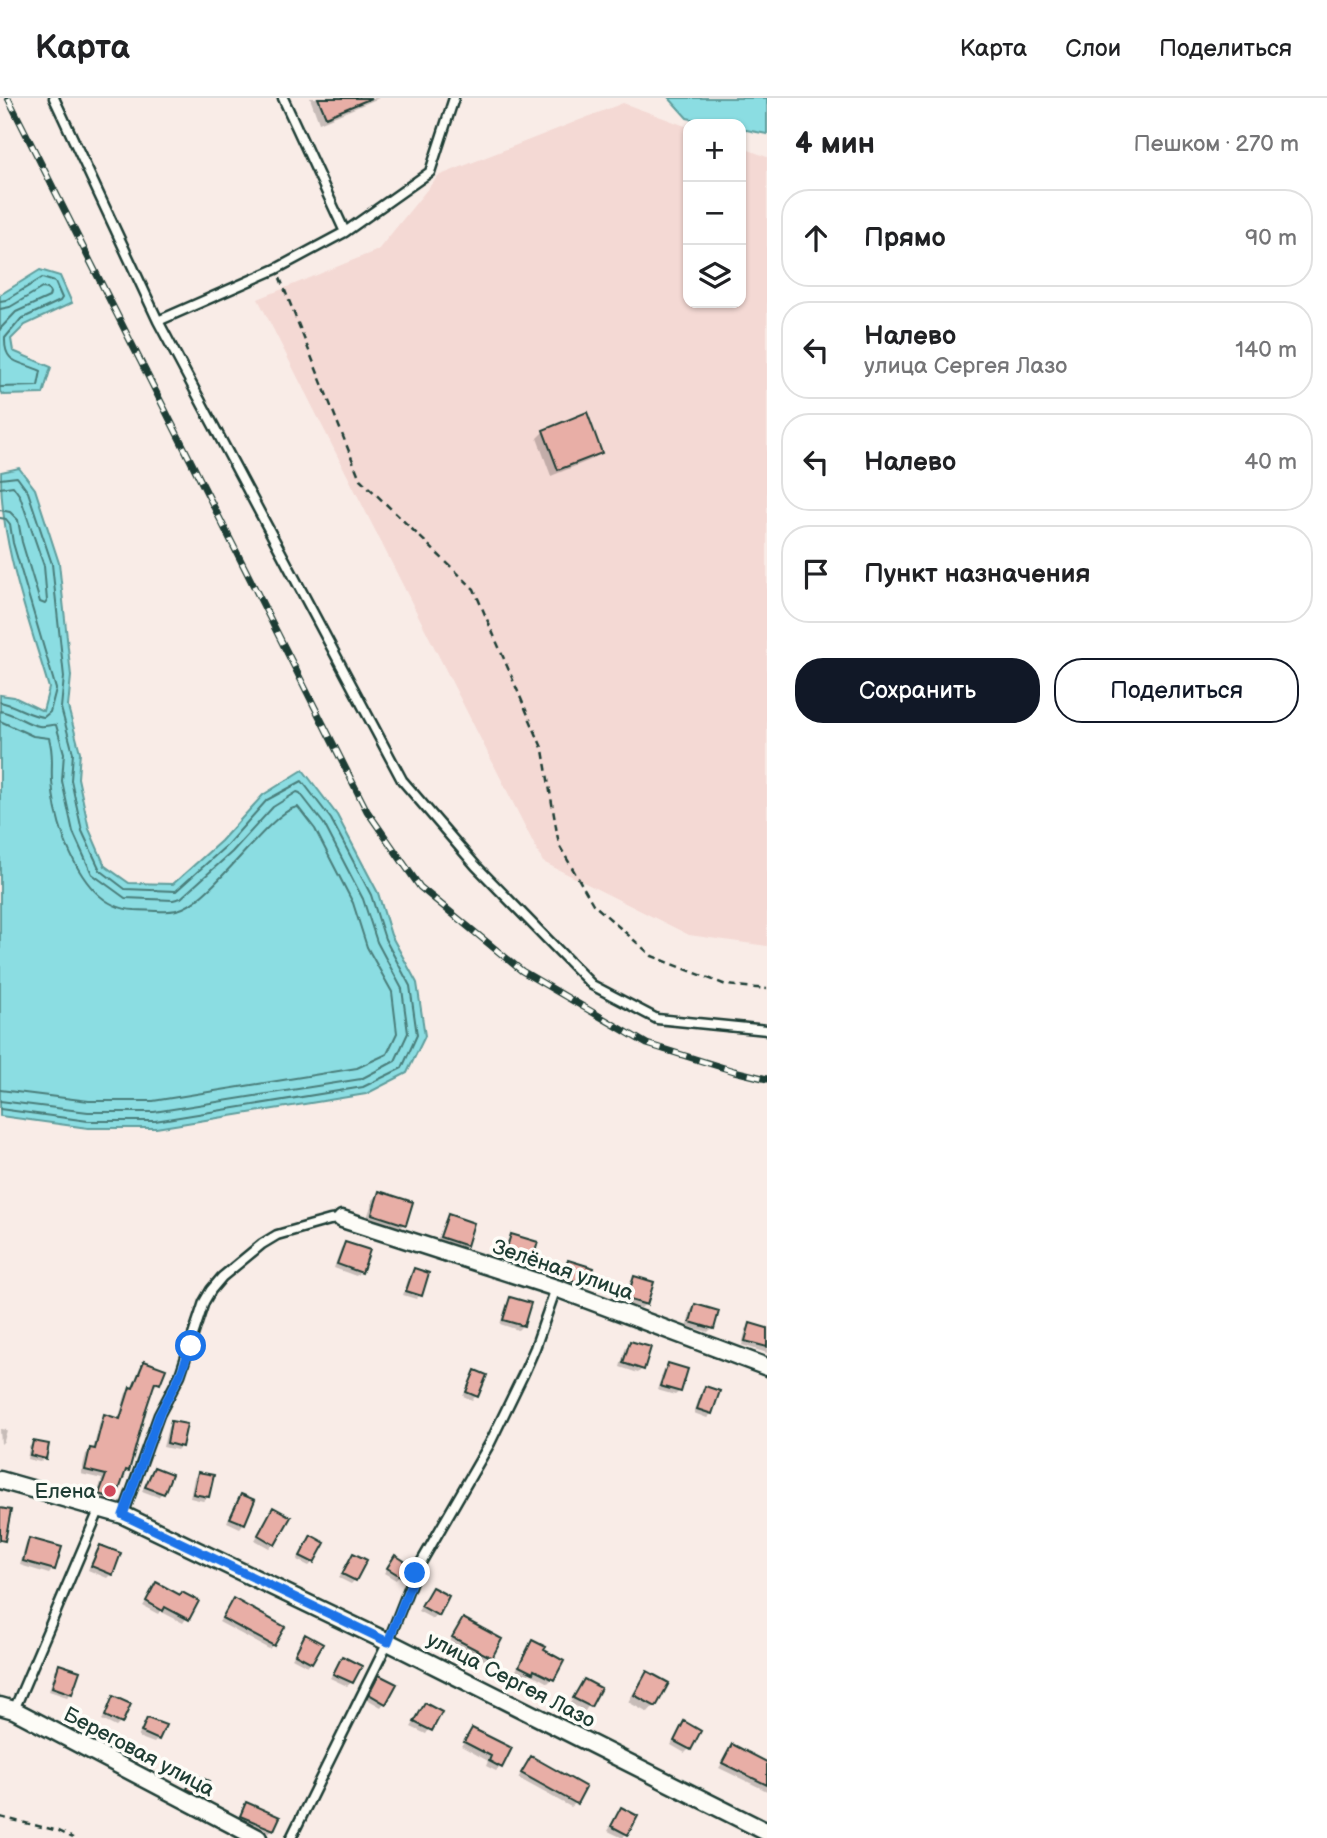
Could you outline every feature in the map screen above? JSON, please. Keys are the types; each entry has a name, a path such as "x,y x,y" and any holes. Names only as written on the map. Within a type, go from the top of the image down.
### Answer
{"street":[{"name":"Зелёная улица","path":"342,1219 556,1288 767,1367"},
{"name":"улица Сергея Лазо","path":"0,1480 123,1515 388,1642 767,1832"},
{"name":"Береговая улица","path":"7,1708 258,1838"}],"lane":[{"path":"54,98 158,321 402,780 476,866 592,985 657,1019 767,1030"},
{"path":"283,98 345,232"},
{"path":"158,321 276,269 345,232 430,172 454,98"},
{"path":"123,1515 159,1415 180,1375 204,1302 211,1290 222,1277 277,1235 342,1219"},
{"path":"291,1838 388,1642 415,1573 490,1443 535,1349 556,1288"},
{"path":"7,1708 100,1508"}],"path":[{"path":"276,269 360,479 474,589 543,750 559,845 593,904 652,956 726,985 767,989"},
{"path":"0,1817 59,1831 72,1838"}],"shaded area":[{"path":"623,103 683,125 683,308 746,308 746,149 767,157 767,946 689,935 543,862 258,299 378,250 438,176"}],"water":[{"path":"669,98 767,98 767,134 746,130 746,119 687,118"},
{"path":"40,270 60,276 72,303 25,325 11,339 13,351 51,367 43,394 4,395 0,392 0,295"},
{"path":"19,468 35,489 59,563 71,676 68,707 80,752 78,778 89,829 105,866 129,883 173,884 221,841 263,795 303,770 337,815 378,893 391,935 417,983 425,1036 407,1073 366,1094 156,1128 88,1128 0,1116 0,695 14,697 43,711 49,688 17,582 5,527 1,472"}],"building":[{"path":"318,98 372,98 326,117"},
{"path":"587,412 602,453 558,470 543,430"},
{"path":"379,1191 413,1202 406,1225 372,1214"},
{"path":"448,1214 474,1223 467,1246 440,1237"},
{"path":"511,1234 538,1242 531,1265 504,1258"},
{"path":"345,1242 370,1250 362,1273 337,1264"},
{"path":"568,1260 594,1268 588,1286 562,1278"},
{"path":"414,1268 429,1273 422,1296 406,1291"},
{"path":"634,1276 654,1282 647,1305 627,1299"},
{"path":"510,1297 531,1303 524,1326 503,1320"},
{"path":"695,1304 719,1311 714,1329 690,1322"},
{"path":"750,1323 767,1328 767,1347 745,1341"},
{"path":"630,1341 651,1347 644,1370 623,1363"},
{"path":"144,1361 166,1369 160,1384 155,1382 129,1471 126,1470 116,1499 99,1494 106,1475 85,1470 90,1448 95,1449 104,1414 120,1419 130,1387 133,1388"},
{"path":"668,1363 688,1369 681,1392 660,1386"},
{"path":"475,1370 487,1375 478,1397 466,1392"},
{"path":"705,1386 720,1391 712,1414 697,1409"},
{"path":"171,1421 187,1424 182,1447 167,1443"},
{"path":"33,1441 49,1444 46,1459 30,1455"},
{"path":"154,1467 172,1474 164,1494 145,1487"},
{"path":"198,1472 214,1475 209,1497 193,1494"},
{"path":"241,1494 255,1500 245,1524 230,1518"},
{"path":"273,1507 291,1517 275,1545 258,1535"},
{"path":"0,1508 11,1510 5,1541 0,1540"},
{"path":"311,1535 325,1543 314,1563 300,1556"},
{"path":"29,1538 62,1547 55,1570 23,1561"},
{"path":"100,1545 121,1553 113,1575 91,1566"},
{"path":"353,1553 367,1560 356,1581 342,1574"},
{"path":"395,1555 409,1564 402,1577 387,1568"},
{"path":"156,1582 180,1595 182,1592 199,1601 189,1620 165,1607 163,1611 146,1601"},
{"path":"432,1587 449,1596 439,1616 421,1606"},
{"path":"233,1598 285,1627 274,1646 222,1618"},
{"path":"463,1618 502,1639 492,1658 452,1637"},
{"path":"305,1634 323,1644 312,1663 295,1654"},
{"path":"532,1640 564,1661 554,1680 519,1666"},
{"path":"342,1656 362,1666 353,1683 333,1674"},
{"path":"59,1664 80,1671 72,1694 52,1687"},
{"path":"647,1671 669,1683 656,1707 634,1695"},
{"path":"379,1675 397,1684 386,1704 369,1694"},
{"path":"584,1679 601,1688 591,1707 573,1698"},
{"path":"113,1696 131,1704 122,1724 105,1716"},
{"path":"425,1703 442,1712 432,1731 414,1722"},
{"path":"147,1718 166,1725 159,1740 141,1732"},
{"path":"684,1721 701,1731 691,1750 674,1741"},
{"path":"472,1728 512,1748 502,1768 489,1761 491,1756 464,1742"},
{"path":"732,1744 767,1762 767,1785 722,1763"},
{"path":"531,1756 586,1787 577,1804 521,1773"},
{"path":"193,1774 209,1781 203,1797 187,1789"},
{"path":"246,1802 280,1817 274,1830 240,1816"},
{"path":"621,1807 638,1816 628,1835 611,1826"}],"railway":[{"path":"8,98 367,811 420,887 522,971 647,1044 767,1079"}],"place":[{"name":"Елена","path":"110,1491"}],"route":[{"path":"191,1346 180,1375 159,1415 123,1515 388,1642 415,1573"}]}
